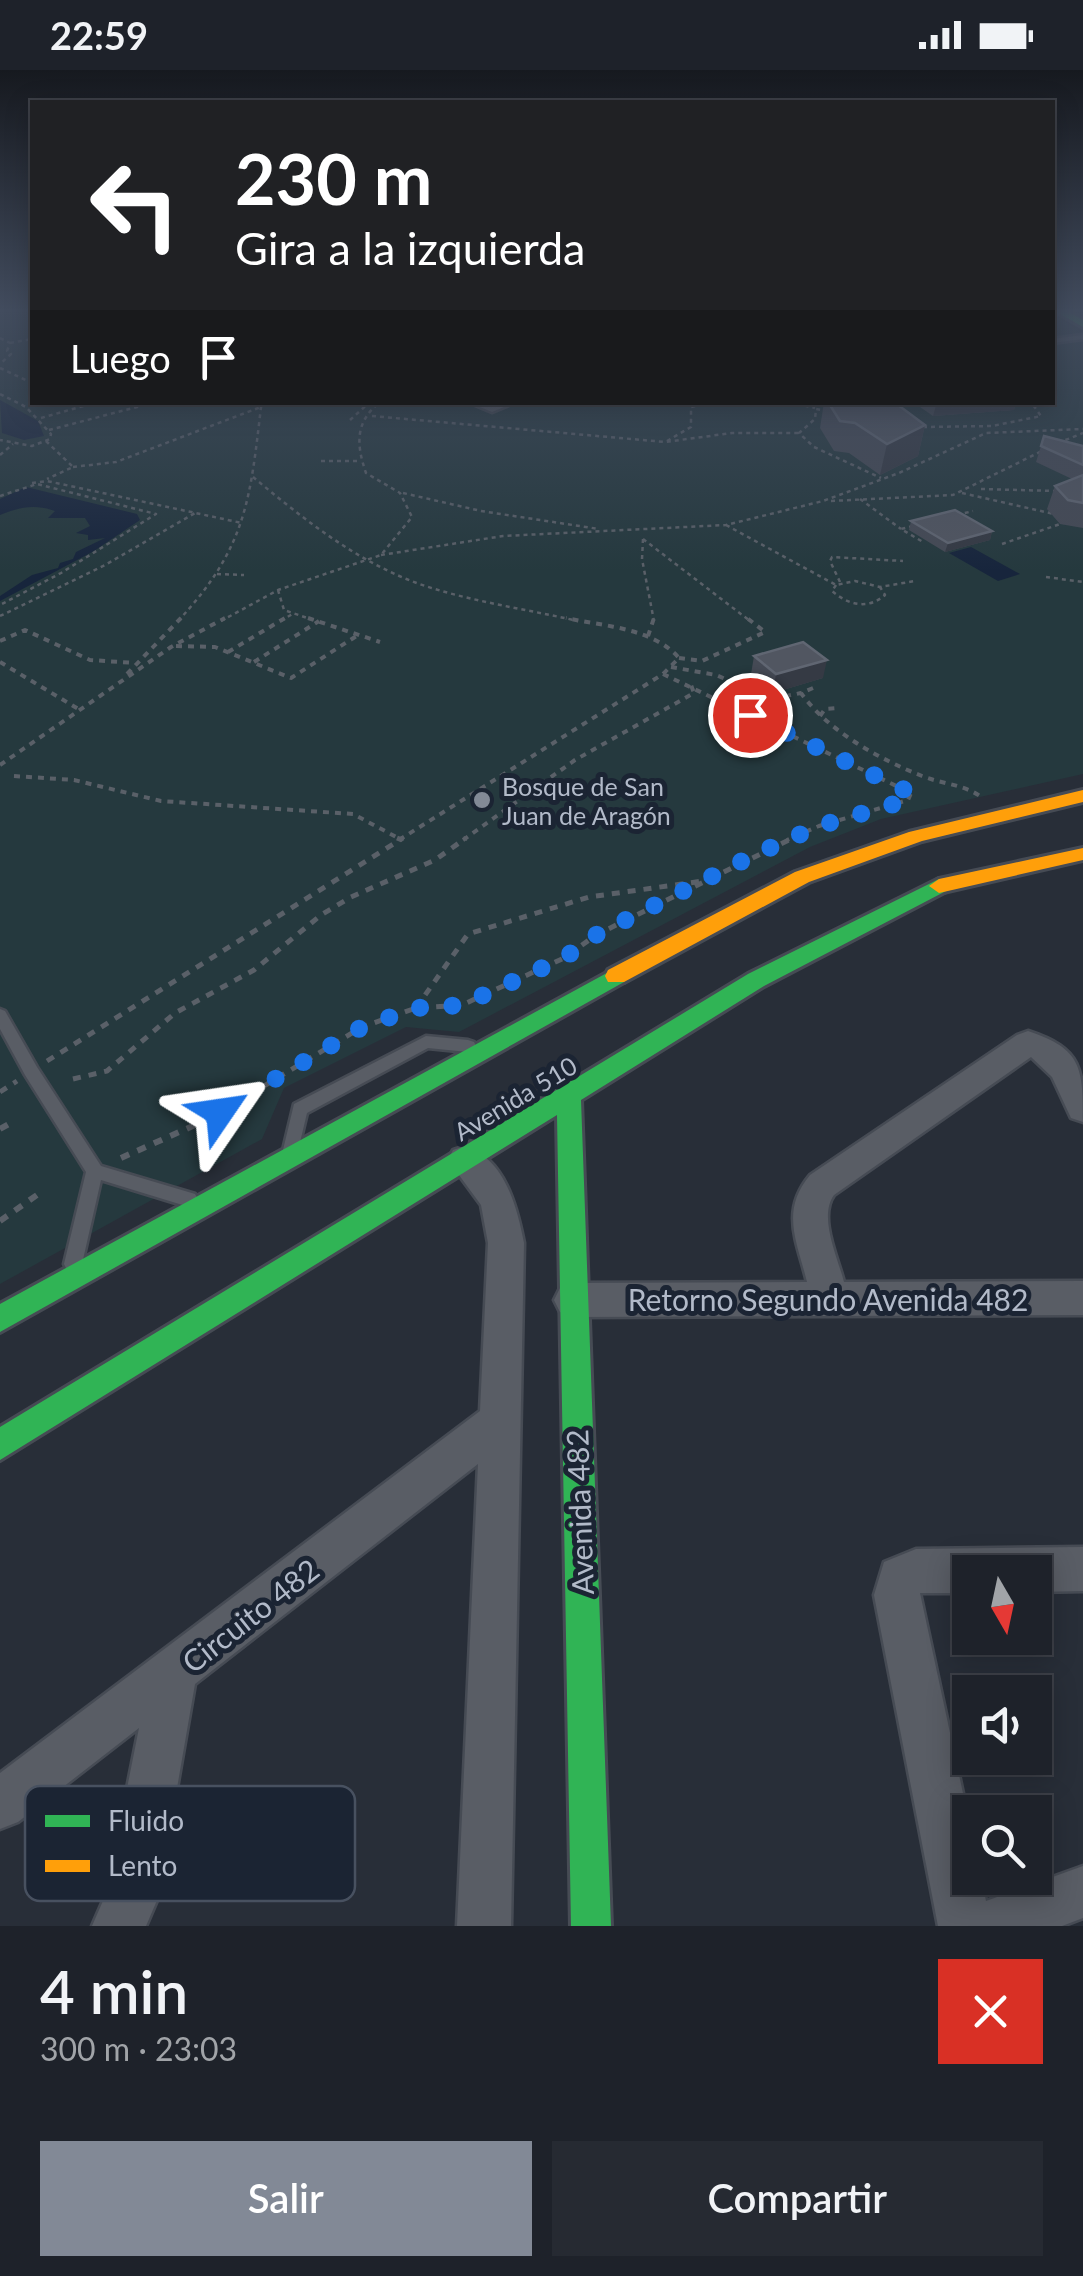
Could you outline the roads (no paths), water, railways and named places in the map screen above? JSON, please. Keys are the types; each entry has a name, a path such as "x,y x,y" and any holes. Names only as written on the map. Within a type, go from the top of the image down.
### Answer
{"main road":[{"path":"0,1319 488,1048 706,936 802,878 916,836 1083,796"},
{"name":"Avenida 510","path":"0,1445 570,1098 749,974 933,887 1083,854"},
{"name":"Avenida 482","path":"570,1098 590,1926"}],"street":[{"path":"830,1298 810,1220 810,1200 822,1185 1028,1043 1048,1048 1063,1065 1083,1110"},
{"path":"465,1160 498,1200 506,1243 484,1926"},
{"name":"Retorno Segundo Avenida 482","path":"574,1300 1083,1298"},
{"name":"Circuito 482","path":"0,1804 498,1423"},
{"path":"965,1926 897,1595 900,1578 916,1571 1083,1569"},
{"path":"153,1786 173,1675"},
{"path":"991,1926 1083,1892"},
{"path":"120,1926 131,1901"}],"lane":[{"path":"479,405 492,410 505,405"},
{"path":"0,1015 30,1071 95,1171 207,1204"},
{"path":"289,1158 300,1110 426,1042 488,1048"},
{"path":"69,1280 95,1171"}],"water":[{"path":"0,400 38,421 44,436 24,440 2,433"},
{"path":"26,487 137,514 140,520 94,551 0,601 0,596 32,575 58,568 60,563 73,559 76,552 105,538 88,540 88,535 76,533 90,526 85,518 48,518 55,511 48,509 27,507 0,515 0,499"},
{"path":"971,547 1020,574 998,581 949,553"}],"place":[{"name":"Bosque de San Juan de Aragón","path":"482,800"}]}
